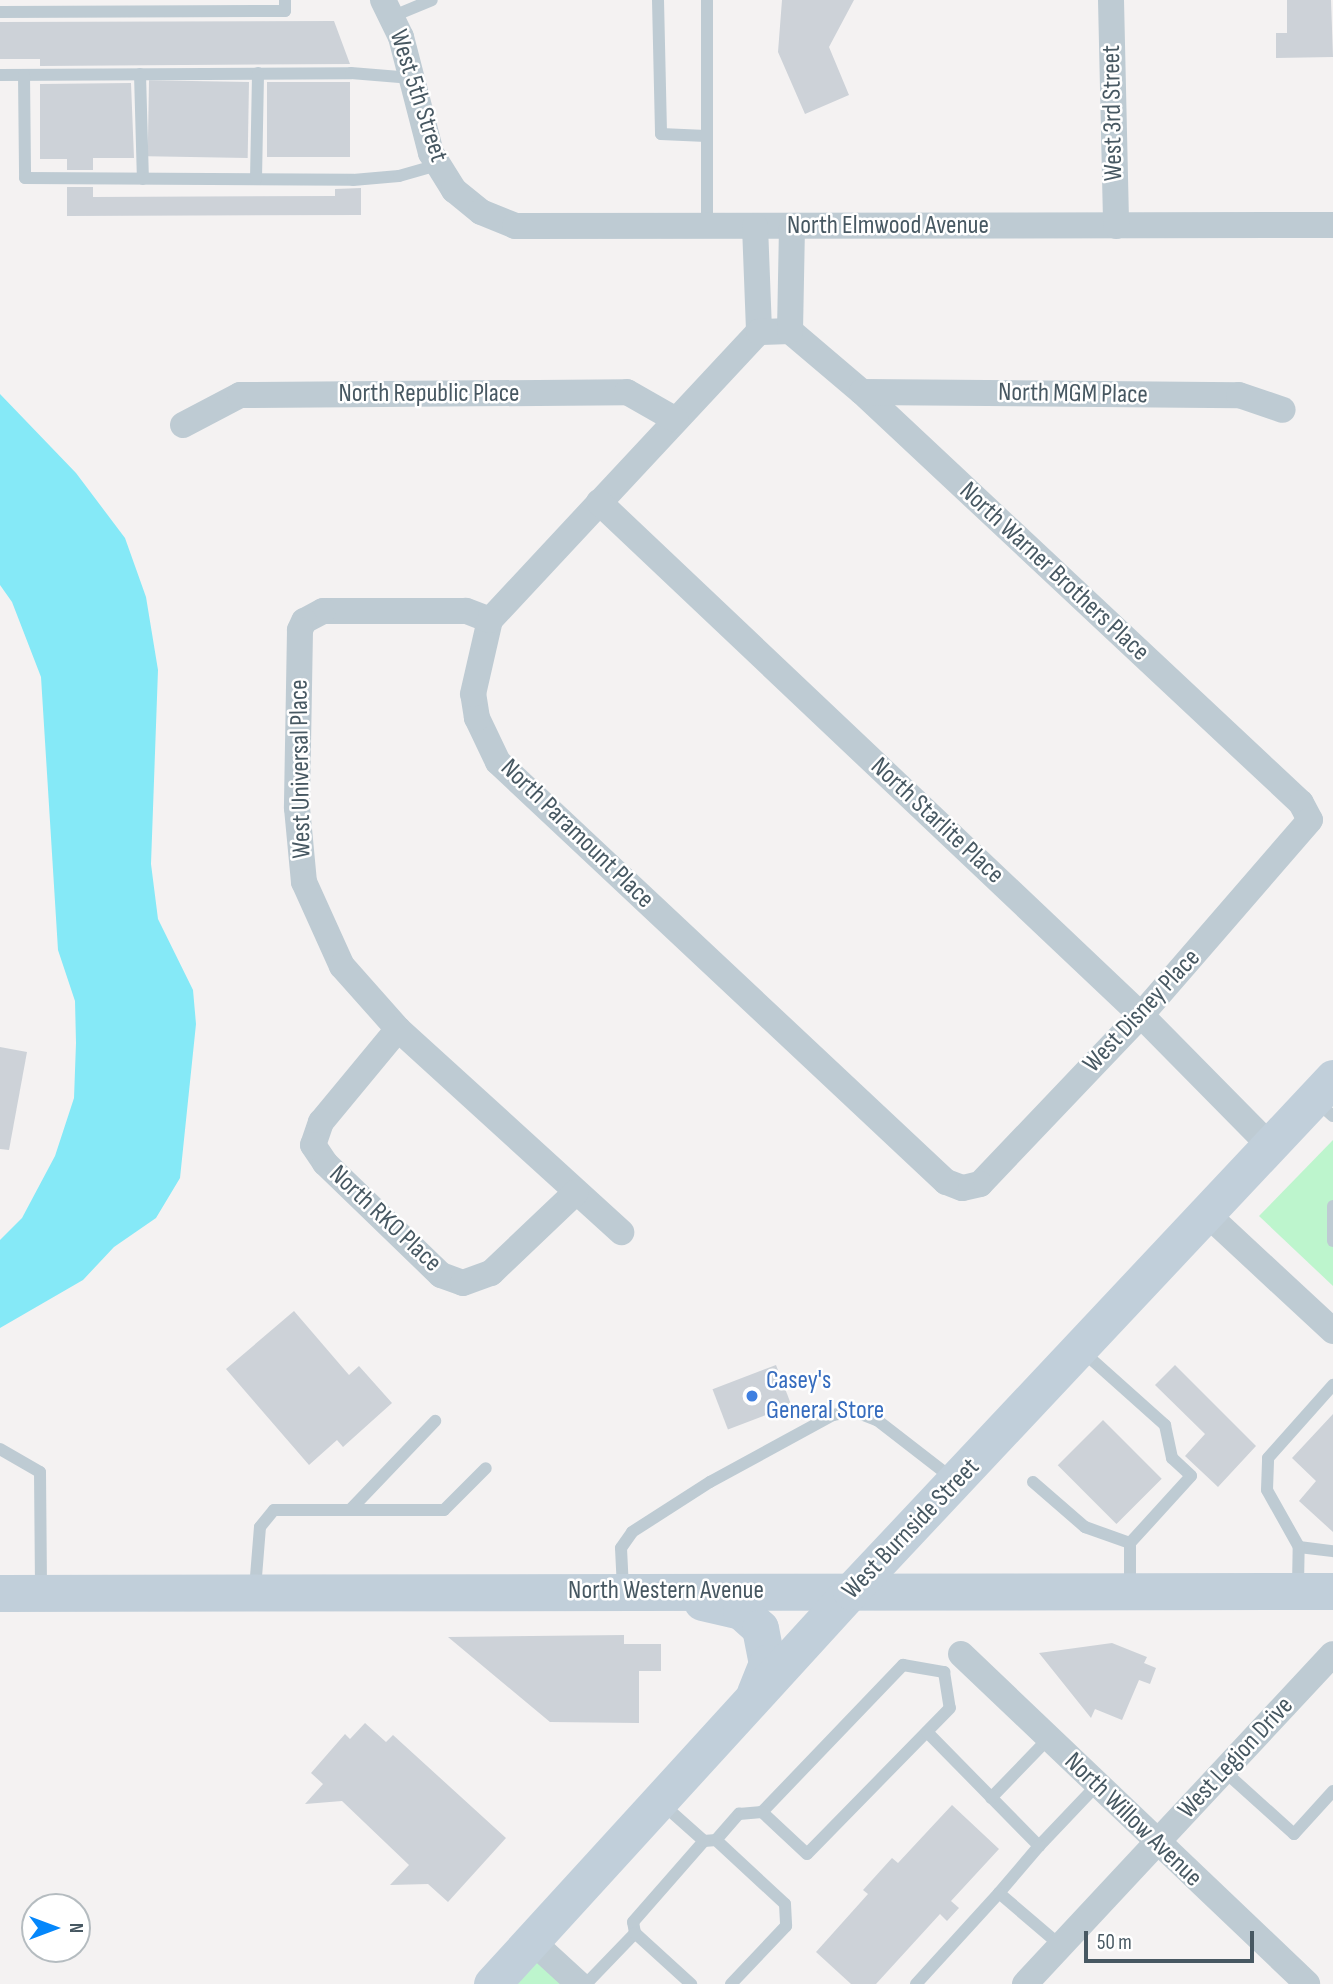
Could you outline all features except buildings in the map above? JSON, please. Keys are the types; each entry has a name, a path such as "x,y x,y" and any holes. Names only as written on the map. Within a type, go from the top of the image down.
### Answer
{"street":[{"name":"West 3rd Street","path":"1111,0 1116,226"},
{"name":"West 5th Street","path":"387,9 413,78 431,153 454,190"},
{"name":"North Elmwood Avenue","path":"454,190 481,212 514,226 1333,225"},
{"path":"490,620 759,331 755,226"},
{"path":"759,331 790,331 792,226"},
{"name":"North Warner Brothers Place","path":"790,331 862,392 1301,803 1310,820"},
{"name":"North Republic Place","path":"183,425 240,395 627,392 676,420"},
{"name":"North MGM Place","path":"862,392 1239,396 1283,410"},
{"name":"North Starlite Place","path":"600,502 1141,1015 1270,1146"},
{"name":"West Universal Place","path":"490,620 466,611 323,611 310,615 300,630 297,808 304,882 342,966 398,1029 621,1233"},
{"name":"North Paramount Place","path":"490,620 473,694 485,743 498,762 946,1182 962,1188"},
{"name":"West Disney Place","path":"962,1188 980,1184 1141,1015 1301,836 1310,820"},
{"name":"North RKO Place","path":"398,1029 321,1122 313,1145 325,1163 441,1275 463,1283 491,1273 576,1192"},
{"name":"West Burnside Street","path":"492,1984 851,1591 1081,1350 1270,1146 1327,1098"},
{"path":"1207,1214 1333,1331"},
{"name":"North Western Avenue","path":"0,1594 1315,1591"},
{"path":"638,1592 741,1611 760,1628 767,1663 746,1707"},
{"name":"West Legion Drive","path":"1025,1984 1333,1654"},
{"name":"North Willow Avenue","path":"952,1663 1048,1739 1307,1984"},
{"path":"532,1941 579,1984"}],"lane":[{"path":"0,12 285,11 285,0"},
{"path":"387,9 432,0"},
{"path":"659,0 661,134 706,136"},
{"path":"707,0 707,226"},
{"path":"256,180 258,73"},
{"path":"0,75 258,73 413,78"},
{"path":"140,74 143,179"},
{"path":"24,75 25,178 353,180 399,176 438,165"},
{"path":"1333,1206 1333,1241"},
{"path":"1081,1350 1165,1425 1171,1458 1191,1476 1130,1543 1130,1591"},
{"path":"1315,1591 1299,1547 1267,1490 1268,1458 1333,1385"},
{"path":"638,1592 621,1548 632,1532 710,1482 833,1415 853,1411 877,1420 956,1481"},
{"path":"351,1509 435,1421"},
{"path":"0,1449 40,1472 41,1593"},
{"path":"255,1593 260,1527 268,1513 351,1509 444,1510 485,1468"},
{"path":"1033,1482 1086,1527 1130,1543"},
{"path":"1299,1547 1333,1551"},
{"path":"691,1984 635,1933 633,1922 739,1814 762,1812 903,1665 952,1663 950,1708 807,1854 762,1812"},
{"path":"927,1732 1040,1846"},
{"path":"991,1798 1048,1739"},
{"path":"1224,1772 1294,1834 1333,1791"},
{"path":"916,1984 1096,1786"},
{"path":"660,1802 785,1904 786,1926 731,1984"},
{"path":"999,1893 1061,1946"},
{"path":"586,1984 635,1933"}],"green space":[{"path":"1333,1140 1333,1286 1259,1216"},
{"path":"532,1941 579,1984 492,1984"}],"water":[{"path":"0,394 76,473 125,538 146,597 158,670 151,864 158,919 193,990 196,1024 180,1178 156,1218 114,1247 83,1280 0,1328 0,1240 22,1218 55,1156 74,1098 76,1043 75,1001 58,950 41,677 12,602 0,585"}],"place":[{"name":"Casey's General Store","path":"752,1396"}]}
